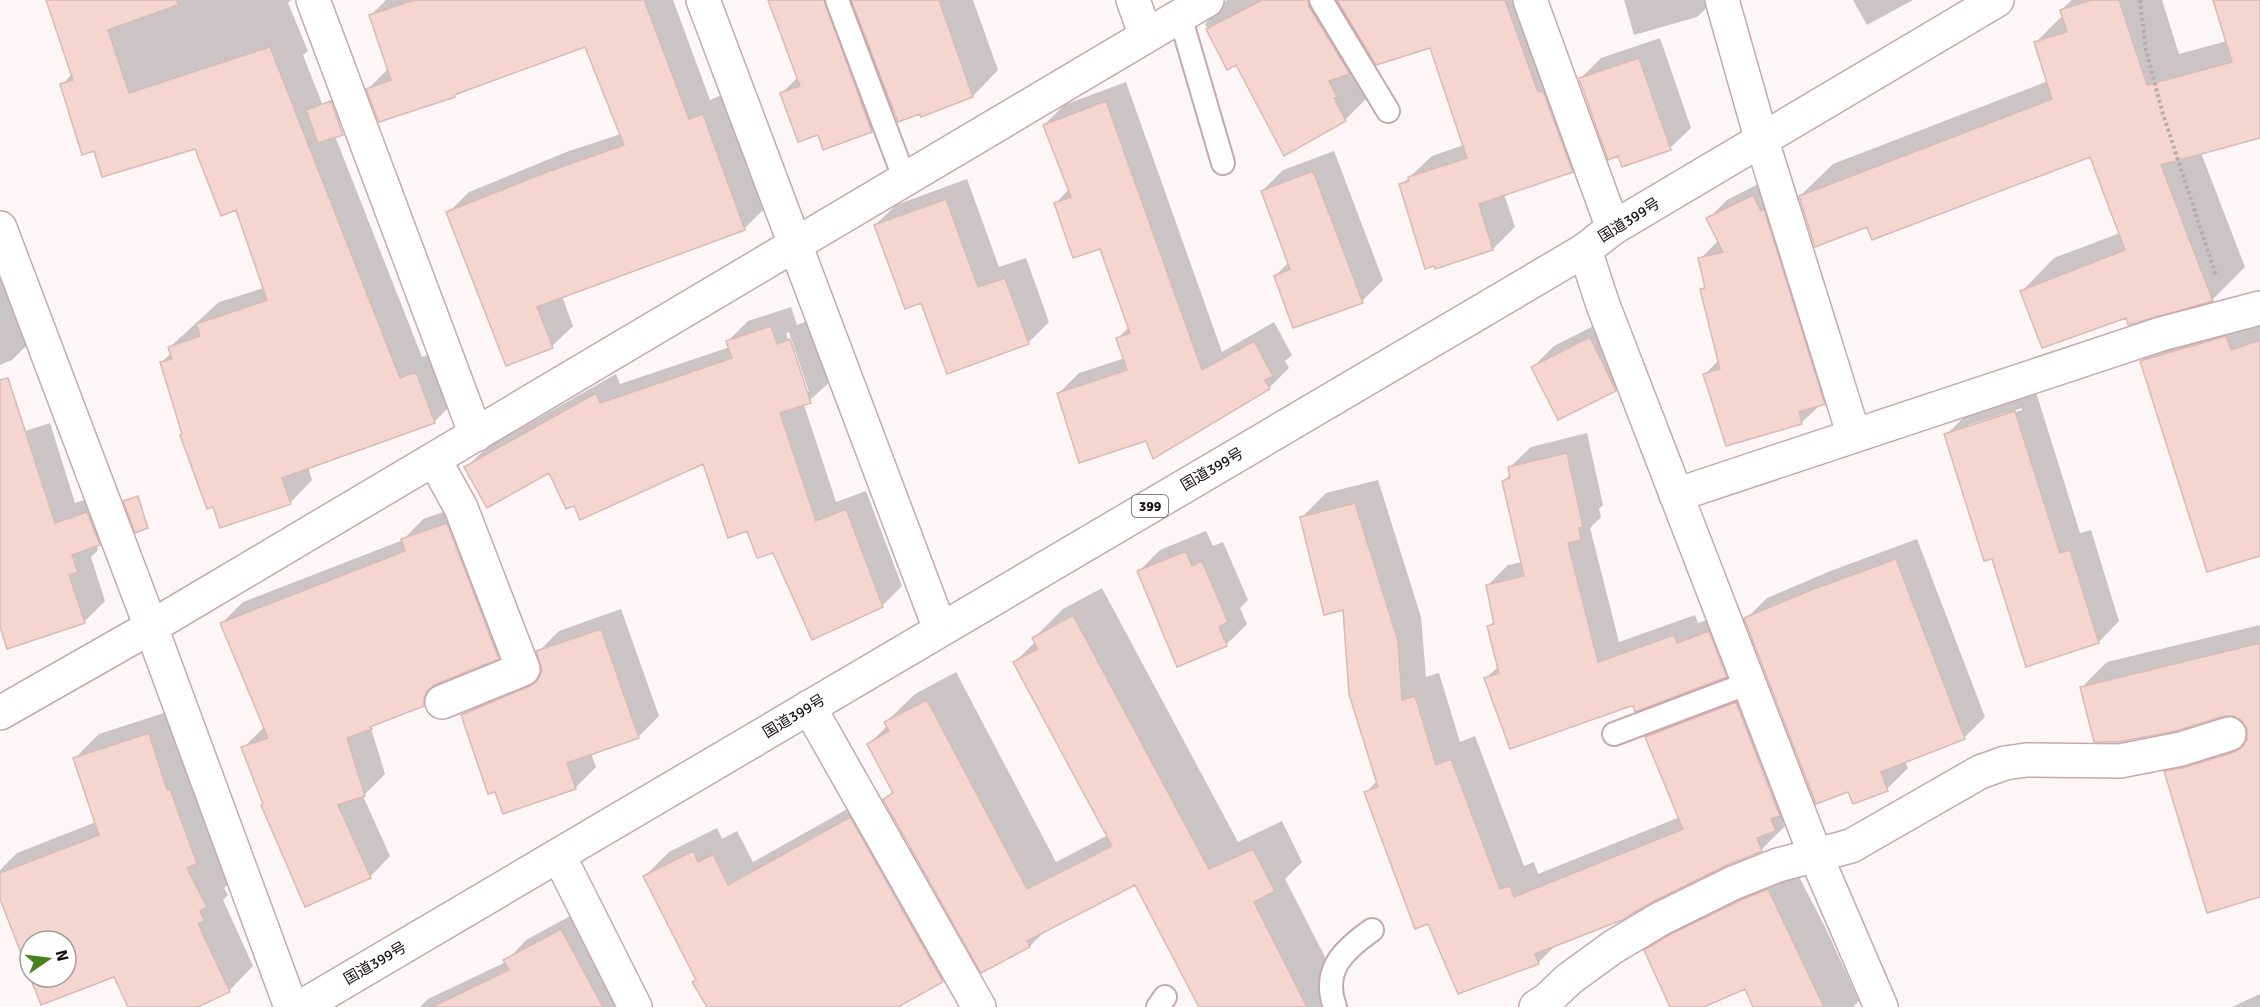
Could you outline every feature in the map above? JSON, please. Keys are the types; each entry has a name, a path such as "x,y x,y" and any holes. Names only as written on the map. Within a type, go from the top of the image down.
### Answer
{"main road":[{"path":"313,0 476,435"},
{"path":"704,0 940,629"},
{"path":"1133,0 1146,36"},
{"path":"1530,0 1613,228"},
{"path":"1722,0 1762,141 1854,436"},
{"name":"国道399号","path":"301,1007 1585,250 1613,228 1997,0"},
{"path":"0,712 152,627 1193,8"},
{"path":"0,228 152,627 291,1007"},
{"path":"1585,250 1603,305 1815,854 1881,1007"},
{"path":"1676,495 2161,334 2260,308"},
{"path":"434,459 461,508 523,669 442,702"},
{"path":"809,707 979,1007"},
{"path":"1536,1007 1569,979 1613,947 1660,919 1733,883 1778,865 1851,846 1980,772 2005,763 2026,760 2120,761 2181,749 2229,734"},
{"path":"559,856 635,1007"}],"lane":[{"path":"837,0 905,180"},
{"path":"1321,0 1388,111"},
{"path":"1193,8 1223,163"},
{"path":"1614,734 1749,682"},
{"path":"1335,1007 1330,996 1331,977 1337,963 1348,947 1372,930"}],"path":[{"path":"2140,0 2146,50 2163,114 2229,316"}],"building":[{"path":"46,0 177,0 178,5 108,30 129,93 270,47 400,378 416,372 435,423 282,478 291,504 220,528 213,507 207,509 180,435 182,434 160,362 172,359 168,347 200,336 196,324 267,300 236,210 221,216 195,149 102,177 94,151 82,155 60,84 73,80"},
{"path":"414,0 644,0 689,119 703,114 745,230 537,307 553,348 506,366 446,212 547,172 624,145 585,47 454,95 455,97 379,122 366,89 391,80 369,15"},
{"path":"768,0 824,0 872,132 823,150 818,135 798,142 780,93 800,86"},
{"path":"851,0 939,0 973,97 921,117 920,114 898,122"},
{"path":"1262,0 1308,0 1309,7 1350,74 1329,81 1337,97 1334,98 1346,121 1284,156 1236,65 1227,70 1206,29"},
{"path":"1337,0 1505,0 1538,92 1543,91 1573,172 1479,204 1493,250 1435,269 1434,266 1425,269 1399,184 1409,181 1408,177 1467,158 1430,48 1376,65"},
{"path":"2091,0 2119,0 2147,85 2232,62 2213,0 2260,0 2260,138 2161,165 2213,301 2128,325 2126,318 2042,348 2020,291 2125,250 2090,157 1872,240 1867,227 1815,247 1799,196 2052,99 2034,42 2067,32 2060,10"},
{"path":"1639,58 1671,150 1622,167 1618,156 1608,160 1579,78"},
{"path":"331,101 343,135 318,143 306,110"},
{"path":"1106,101 1202,370 1254,341 1273,376 1265,380 1270,389 1153,459 1146,441 1079,463 1057,393 1127,370 1116,338 1130,333 1100,249 1073,258 1054,203 1071,197 1043,125"},
{"path":"1313,171 1363,303 1293,328 1274,276 1290,269 1261,191"},
{"path":"1753,195 1761,211 1764,209 1825,404 1799,412 1802,424 1726,446 1703,374 1720,369 1700,289 1705,288 1698,258 1723,252 1706,218"},
{"path":"946,199 978,287 1005,278 1029,344 947,374 921,303 905,309 874,225"},
{"path":"771,326 777,344 790,339 811,403 780,413 816,521 846,509 883,607 812,640 773,553 757,558 747,531 728,538 703,464 580,520 574,506 566,509 549,473 487,508 464,467 596,393 600,403 732,358 726,341"},
{"path":"2226,336 2231,350 2260,340 2260,556 2207,572 2140,361"},
{"path":"1590,337 1616,391 1558,420 1531,367"},
{"path":"8,378 55,523 87,512 100,545 72,555 78,572 69,575 85,623 7,649 0,627 0,380"},
{"path":"2015,411 2060,553 2070,550 2099,643 2026,667 1992,559 1984,561 1944,434"},
{"path":"1567,453 1583,527 1579,528 1581,540 1568,543 1598,662 1674,635 1677,643 1709,631 1727,677 1635,712 1633,706 1628,707 1510,749 1484,678 1499,673 1487,626 1494,624 1486,585 1524,576 1502,481 1510,478 1508,467"},
{"path":"138,496 148,528 135,533 123,501"},
{"path":"1355,503 1398,641 1402,700 1415,696 1436,765 1451,759 1500,889 1510,886 1514,897 1683,829 1645,737 1736,702 1780,816 1771,819 1776,831 1757,838 1762,851 1725,866 1652,902 1622,920 1535,954 1539,964 1458,994 1428,924 1415,929 1364,792 1378,787 1349,694 1343,610 1324,615 1300,517"},
{"path":"447,523 499,659 434,685 427,691 424,706 347,738 365,796 338,805 371,878 305,907 261,805 263,804 241,747 268,738 220,623 405,551 401,539"},
{"path":"1186,551 1192,566 1202,561 1228,622 1219,627 1227,646 1177,667 1137,571"},
{"path":"1896,559 1965,739 1881,772 1888,791 1853,804 1848,792 1816,804 1744,618 1811,590"},
{"path":"1073,615 1209,869 1253,849 1275,891 1254,902 1307,1007 1199,1007 1135,885 1027,941 1030,947 981,973 883,799 893,793 867,744 889,731 884,722 927,700 1027,889 1112,846 1013,662 1038,649 1032,638"},
{"path":"601,629 639,738 567,763 576,789 503,814 495,792 488,794 461,715 537,681 542,671 536,651"},
{"path":"2260,643 2260,897 2207,913 2164,771 2186,767 2235,752 2243,746 2247,739 2247,728 2241,720 2233,716 2224,716 2176,731 2118,742 2094,742 2080,687"},
{"path":"149,733 167,790 170,789 197,864 187,868 207,907 200,911 205,921 198,924 230,992 198,1007 128,1007 114,977 41,1005 35,989 78,989 78,929 18,929 18,946 0,899 0,873 99,835 73,758"},
{"path":"850,817 943,982 898,1007 707,1007 692,982 696,980 643,876 693,851 698,862 713,854 728,885"},
{"path":"1768,889 1824,1007 1753,1007 1745,989 1704,1007 1670,1007 1644,950 1669,935"},
{"path":"561,929 603,1007 432,1007 509,970 503,960"}]}
